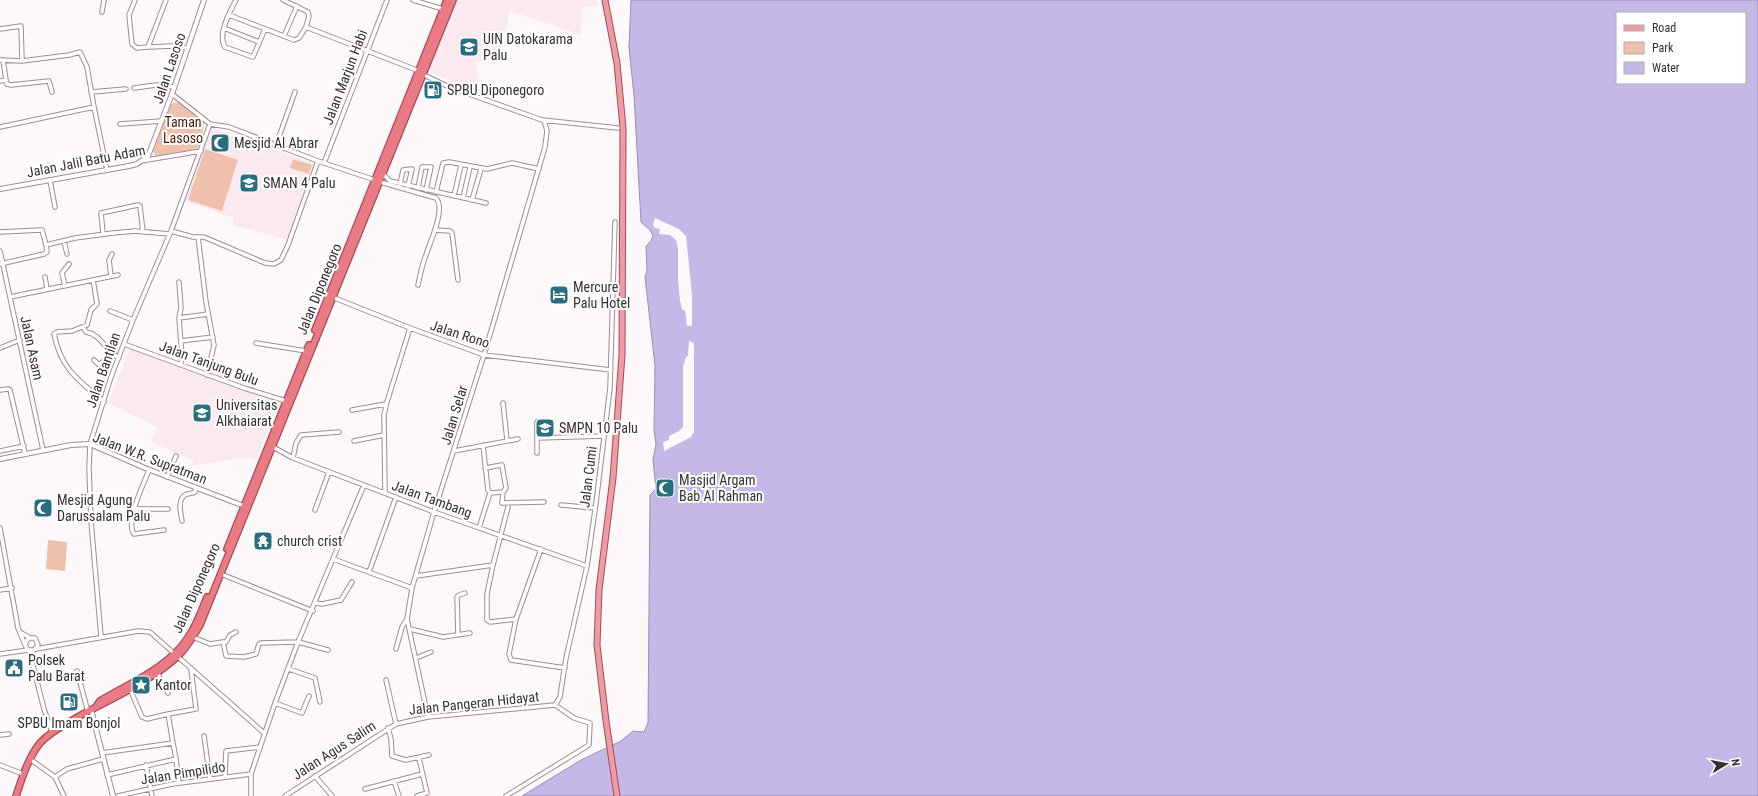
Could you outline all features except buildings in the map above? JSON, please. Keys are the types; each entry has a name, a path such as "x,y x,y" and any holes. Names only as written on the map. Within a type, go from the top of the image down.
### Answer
{"highway":[{"name":"Jalan Diponegoro","path":"438,29 447,0"},
{"name":"Jalan Diponegoro","path":"377,181 383,174 438,29 453,0"},
{"name":"Jalan Diponegoro","path":"91,710 100,701 176,655 194,628 421,73"},
{"name":"Jalan Diponegoro","path":"91,710 157,672 193,637 203,618 273,447 332,297 344,261"},
{"path":"16,796 30,759 40,744 52,732 91,710"}],"main road":[{"path":"606,0 620,82 623,128 624,217 622,355 613,478 599,590 598,645 616,796"}],"street":[{"path":"102,12 104,0"},
{"path":"135,0 129,15 132,44 137,48 173,46 187,48"},
{"path":"148,47 166,0"},
{"name":"Jalan Lasoso","path":"141,162 148,156 162,121 204,0"},
{"path":"236,0 224,28 222,41 225,47 251,57 255,55 265,29"},
{"path":"229,15 297,40 306,27 309,16 308,12 283,0"},
{"name":"Jalan Marjun Habi","path":"324,163 387,0"},
{"path":"413,0 443,9"},
{"path":"284,36 297,6"},
{"path":"0,29 21,26 22,61"},
{"path":"306,27 367,50 448,86 544,120 618,128"},
{"path":"224,28 259,42"},
{"path":"52,92 49,82 7,84 1,60 22,61 69,55 80,52 87,67 107,170"},
{"path":"0,81 6,80"},
{"path":"134,88 156,85 174,87"},
{"path":"91,92 126,89"},
{"path":"276,145 295,92"},
{"path":"172,94 210,124 229,127 318,161 437,199 438,217 421,270 418,285"},
{"path":"0,127 94,106"},
{"name":"Jalan Selar","path":"428,717 407,619 412,588 434,512 484,355 539,169 547,136 544,120"},
{"path":"120,124 162,121"},
{"name":"Jalan Bantilan","path":"101,636 92,521 89,468 90,444 133,320 171,232 210,124"},
{"name":"Jalan Jalil Batu Adam","path":"0,189 130,166 141,162 201,151"},
{"path":"46,245 75,238 103,234 171,232 207,238 265,263 277,263 281,260 288,245 318,161"},
{"path":"436,192 443,162 481,169 493,169 512,163 539,169"},
{"path":"454,196 461,165"},
{"path":"418,188 422,167 431,167 426,190"},
{"path":"463,198 470,167"},
{"path":"400,184 403,170 412,169 408,186"},
{"path":"472,200 481,169"},
{"path":"383,174 390,181 400,184 486,203"},
{"path":"50,180 55,207"},
{"path":"103,234 100,213 138,205 140,206 143,232"},
{"name":"Jalan Cumi","path":"555,705 560,697 587,566 604,436 611,370 615,222"},
{"path":"0,232 42,230 47,252 1,264"},
{"path":"435,230 450,231 452,233 458,280"},
{"path":"198,237 214,348 207,375"},
{"path":"64,241 67,254"},
{"name":"Jalan Asam","path":"0,251 1,264 20,340 43,450"},
{"path":"111,276 109,260 112,254"},
{"path":"64,286 62,273 69,264"},
{"path":"10,297 118,275"},
{"path":"45,277 47,289"},
{"path":"93,280 97,304 90,310 88,324 83,328 72,331 56,332 54,333 54,337 64,365 84,386 104,402"},
{"path":"179,282 181,308 178,318 181,341 181,365"},
{"name":"Jalan Rono","path":"332,297 484,355 611,370"},
{"path":"110,311 133,320"},
{"path":"178,318 208,314"},
{"path":"83,328 86,332 92,333 98,339 102,340 113,354 119,358"},
{"path":"385,493 384,415 386,404 410,328"},
{"path":"181,341 213,337"},
{"path":"0,348 20,340"},
{"path":"256,343 306,351"},
{"name":"Jalan Tanjung Bulu","path":"124,344 250,391 286,401"},
{"path":"94,360 100,364 113,354"},
{"path":"0,390 8,388 10,390 25,454"},
{"path":"503,403 507,440"},
{"path":"352,410 386,404"},
{"path":"537,422 538,453"},
{"path":"293,458 296,443 301,435 305,433 339,432"},
{"path":"354,441 384,435"},
{"path":"537,438 604,436"},
{"path":"454,451 518,439"},
{"name":"Jalan W.R. Supratman","path":"0,459 76,444 90,444 149,470 244,506"},
{"path":"479,528 490,493 488,490 483,445"},
{"path":"0,451 24,446"},
{"name":"Jalan Tambang","path":"273,447 293,458 434,512 587,566"},
{"path":"168,477 176,456"},
{"path":"485,468 502,465 506,488 503,492 502,503 544,502"},
{"path":"149,470 137,499 131,522 132,533 164,530"},
{"path":"315,510 329,472"},
{"path":"251,796 251,774 264,733 298,642 313,611 333,558 364,485"},
{"path":"182,521 180,506 182,498 185,495 195,492 196,488"},
{"path":"490,493 503,492"},
{"path":"369,572 396,497"},
{"path":"561,505 595,508"},
{"path":"508,507 487,594 487,620 490,622 516,618"},
{"path":"135,509 168,509"},
{"path":"0,528 20,632 30,648 44,709 52,732"},
{"path":"541,549 516,618 509,658 517,662 565,668"},
{"path":"333,558 412,588"},
{"path":"416,576 493,565"},
{"path":"221,574 313,611"},
{"path":"315,603 322,604 341,600 352,582"},
{"path":"0,590 12,588"},
{"path":"458,636 457,597 459,594 465,593"},
{"path":"396,649 402,627 407,619"},
{"path":"410,629 438,637 448,638 470,633"},
{"path":"0,654 30,648 49,647 101,636 144,631 156,636 264,733"},
{"path":"20,632 30,638 35,638 38,642 49,647"},
{"path":"193,637 210,644 226,642 230,636 236,632"},
{"path":"30,638 26,642 30,648"},
{"path":"30,648 38,642"},
{"path":"223,642 226,656 240,657 258,653 259,644 261,643 298,642 328,650"},
{"path":"416,658 431,652"},
{"path":"130,688 142,717 147,719 196,709 191,669"},
{"path":"289,669 315,678 320,702"},
{"path":"77,671 91,710 113,796"},
{"path":"157,672 168,693"},
{"path":"386,680 396,724"},
{"path":"275,703 302,713 309,696"},
{"path":"506,796 589,745 590,723 574,718 555,705"},
{"name":"Jalan Pangeran Hidayat","path":"396,724 428,717 555,705"},
{"path":"168,714 179,783"},
{"name":"Jalan Agus Salim","path":"286,796 396,724"},
{"path":"388,728 391,739 392,756 405,760 429,755"},
{"path":"0,735 9,734"},
{"path":"204,736 210,779"},
{"path":"102,753 173,743"},
{"path":"225,777 226,751 260,747"},
{"path":"107,775 176,758"},
{"path":"417,796 427,795 419,758"},
{"path":"30,759 55,777 64,796"},
{"path":"55,777 67,769 103,759"},
{"path":"0,765 24,774"},
{"path":"146,765 152,796"},
{"name":"Jalan Pimpilido","path":"118,796 179,783 251,774"},
{"path":"365,789 422,774"},
{"path":"315,776 332,796"},
{"path":"394,781 399,796"}],"shaded area":[{"name":"UIN Datokarama Palu","path":"456,0 597,0 598,6 582,7 581,35 510,11 499,58 476,62 480,92 431,73 430,66"},
{"name":"SMAN 4 Palu","path":"212,128 315,164 287,240 233,225 234,218 184,201"},
{"name":"Universitas Alkhaiarat","path":"132,348 181,367 224,380 277,401 278,404 256,460 249,457 192,465 193,460 151,442 157,427 108,403 130,349"}],"green space":[{"name":"Taman Lasoso","path":"179,102 204,123 201,143 196,149 156,156 153,151 171,104"},
{"path":"205,149 238,160 222,211 188,200"},
{"path":"293,159 312,165 309,174 290,168"},
{"path":"48,540 67,542 65,571 46,569"}],"water":[{"path":"631,0 1758,0 1758,796 522,796 581,760 621,741 633,731 644,732 648,723 650,495 656,489 653,460 656,444 654,430 655,366 645,277 647,271 646,246 651,241 653,235 641,222 634,95 629,48"}],"pier":[{"path":"655,218 679,229 686,236 692,295 692,326 687,326 685,310 682,310 680,300 678,280 678,249 676,240 670,235 659,234 660,229 655,228 653,225"},
{"path":"689,341 694,343 694,432 691,437 664,451 663,442 669,440 669,436 679,431 683,427 683,366 686,357 688,356"}],"place":[{"name":"UIN Datokarama Palu","path":"469,47"},
{"name":"SPBU Diponegoro","path":"433,90"},
{"name":"Mesjid Al Abrar","path":"220,143"},
{"name":"SMAN 4 Palu","path":"249,183"},
{"name":"Mercure Palu Hotel","path":"559,295"},
{"name":"Universitas Alkhaiarat","path":"202,413"},
{"name":"SMPN 10 Palu","path":"545,428"},
{"name":"Masjid Argam Bab Al Rahman","path":"665,488"},
{"name":"Mesjid Agung Darussalam Palu","path":"43,508"},
{"name":"church crist","path":"263,541"},
{"name":"Polsek Palu Barat","path":"14,668"},
{"name":"Kantor","path":"141,685"},
{"name":"SPBU Imam Bonjol","path":"69,702"}]}
